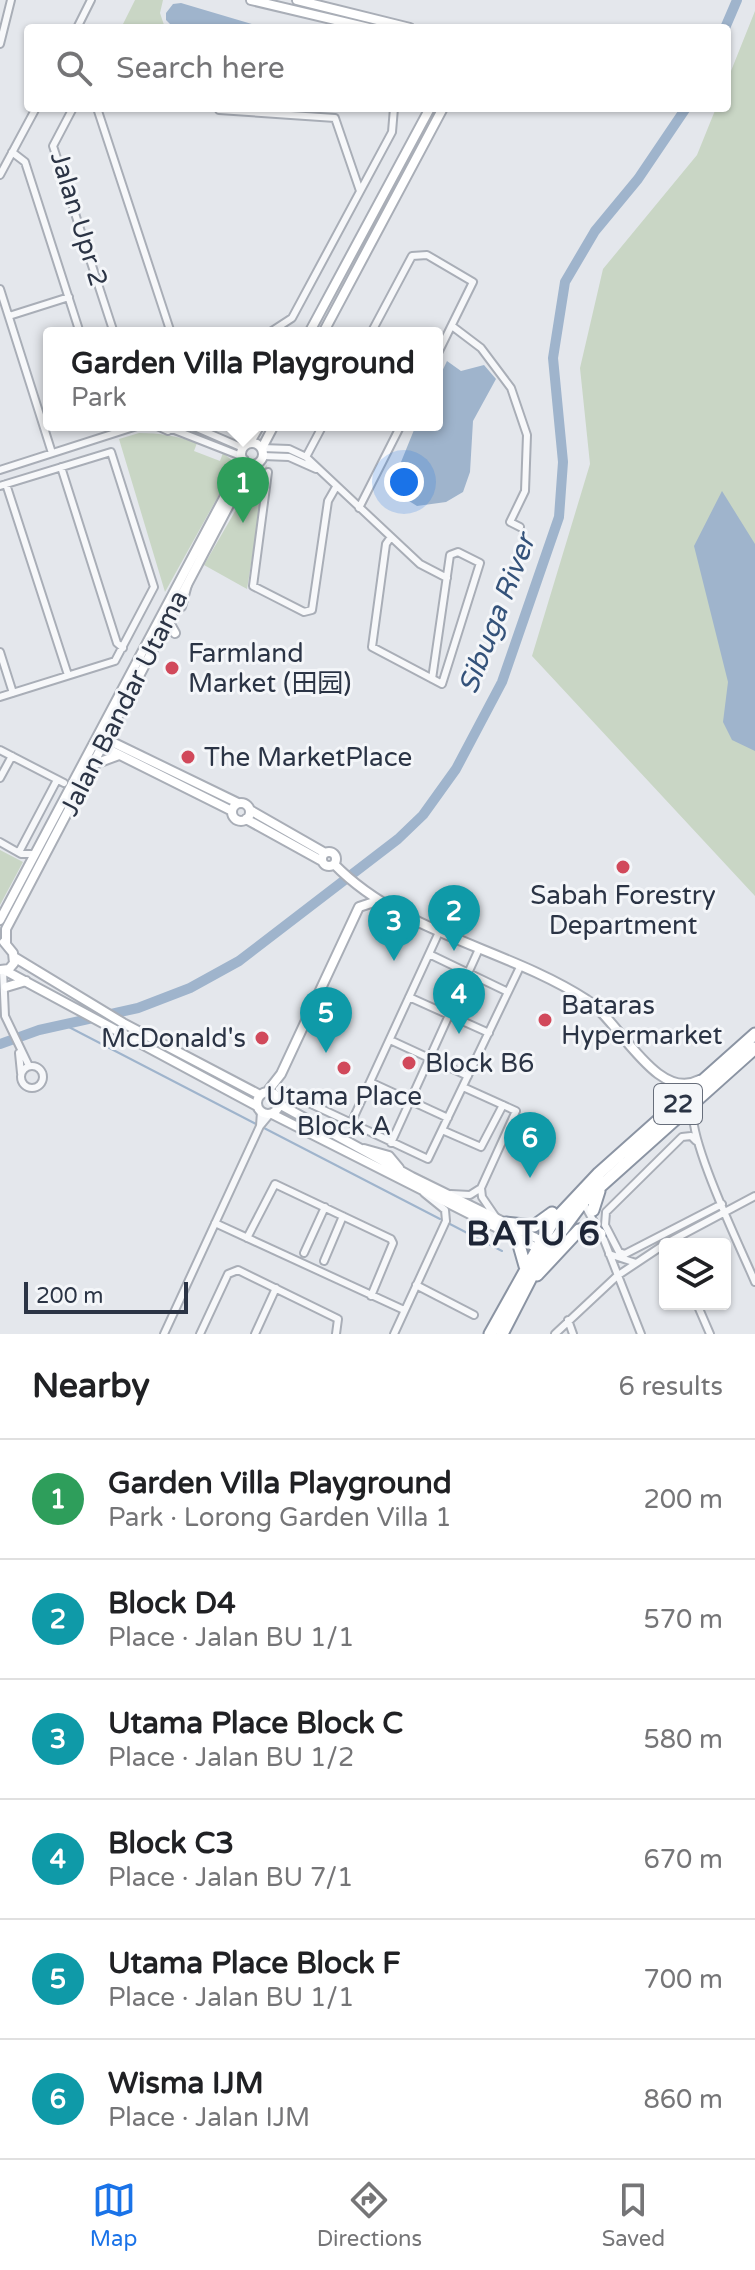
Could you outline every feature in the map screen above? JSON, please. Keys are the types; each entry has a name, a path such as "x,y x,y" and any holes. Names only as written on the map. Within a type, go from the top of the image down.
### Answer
{"highway":[{"name":"22","path":"601,1178 755,1034"},
{"name":"22","path":"502,1334 552,1223 585,1186 601,1178 696,1101 755,1048"},
{"path":"552,1223 585,1202 601,1178"},
{"path":"501,1221 527,1227 540,1224 577,1185 601,1178"},
{"path":"585,1186 585,1202"},
{"name":"22","path":"490,1334 525,1267 585,1202"},
{"path":"527,1284 576,1232 587,1229 602,1237"},
{"path":"517,1238 523,1249 525,1267"}],"street":[{"path":"0,44 11,0"},
{"path":"79,24 91,0"},
{"path":"251,0 352,24"},
{"path":"297,0 394,24"},
{"path":"0,175 34,112"},
{"name":"Jalan Upr 2","path":"71,112 53,146 112,327"},
{"path":"98,112 169,327"},
{"path":"248,112 335,118 360,191"},
{"path":"278,327 292,318 393,128 394,112"},
{"path":"312,327 428,112"},
{"path":"326,327 441,112"},
{"path":"12,152 25,162 78,327"},
{"path":"374,327 414,254 427,255 473,282 443,343"},
{"path":"0,289 43,424"},
{"path":"9,316 69,297"},
{"path":"452,326 481,348 511,388 527,435 525,491 510,522 520,527"},
{"path":"45,431 52,453"},
{"path":"0,470 121,431"},
{"path":"185,431 246,454 289,449 319,471 420,564 447,578"},
{"path":"202,431 246,454"},
{"name":"Jalan Bandar Utama","path":"0,920 65,784 116,720 189,578 257,431"},
{"name":"Jalan Bandar Utama","path":"246,454 260,462 272,431"},
{"path":"304,460 320,431"},
{"path":"359,508 398,431"},
{"path":"0,697 112,663 154,587 113,456 106,452 3,485 68,675"},
{"path":"235,807 101,741 110,710 246,454"},
{"path":"25,462 30,476"},
{"path":"61,467 117,643 123,648"},
{"path":"268,472 253,584 304,612 312,610 328,501 336,487"},
{"path":"391,537 386,544 372,647 432,679 444,683 480,563 455,551 450,555 432,679"},
{"path":"169,616 175,633"},
{"path":"149,635 161,630"},
{"path":"0,652 13,693"},
{"path":"116,720 114,732 120,750 205,797 235,807 246,804 248,815"},
{"name":"Jalan Bandar Utama","path":"3,942 6,929 92,765 101,741"},
{"path":"0,750 65,784 19,852"},
{"path":"92,765 120,750"},
{"path":"0,778 12,756"},
{"path":"235,807 237,820 248,815"},
{"path":"248,815 324,857 335,855 334,864 359,889 377,901 590,1002 664,1080 690,1084 710,1074"},
{"path":"0,842 19,852 34,854"},
{"path":"164,1334 281,1074 361,906 359,889"},
{"path":"361,906 377,901"},
{"path":"352,1121 440,930"},
{"path":"3,942 14,957 123,1023 272,1095 359,1149 501,1221 543,1246"},
{"path":"391,1143 479,949"},
{"path":"429,954 508,992"},
{"path":"3,971 12,967 14,957"},
{"path":"272,1095 352,1121 357,1127 428,1159 520,967"},
{"path":"3,971 27,981 265,1112 462,1213 517,1238 543,1246"},
{"path":"3,971 6,987 4,1011"},
{"path":"3,971 4,1011 19,1051 29,1066 41,1072 39,1085 26,1087 19,1051"},
{"path":"6,987 27,981"},
{"path":"409,997 489,1033"},
{"path":"390,1040 468,1076"},
{"path":"21,1073 29,1066"},
{"path":"370,1082 448,1118"},
{"path":"463,1087 516,1111 481,1188 482,1197 501,1221"},
{"path":"265,1112 272,1095"},
{"path":"696,1101 691,1115 696,1141 755,1282"},
{"path":"442,1130 481,1147 503,1105"},
{"path":"696,1141 691,1136 682,1137 606,1212 605,1225 619,1252 630,1253 675,1228 755,1196"},
{"path":"247,1238 272,1184 325,1207 392,1241 371,1296"},
{"path":"447,1194 470,1195 481,1188"},
{"path":"397,1333 404,1310 446,1221 445,1210 424,1193"},
{"path":"585,1202 641,1334"},
{"path":"585,1202 602,1237"},
{"path":"304,1253 325,1207"},
{"path":"677,1238 724,1208"},
{"path":"446,1221 462,1213"},
{"path":"324,1261 343,1216"},
{"path":"215,1223 404,1310"},
{"path":"675,1228 680,1236"},
{"path":"555,1334 617,1276 659,1249"},
{"path":"609,1254 636,1263"},
{"path":"200,1334 232,1271 238,1270 338,1319 336,1334"},
{"path":"416,1285 474,1315"},
{"path":"255,1334 276,1288"},
{"path":"700,1310 710,1334"},
{"path":"568,1320 573,1334"}],"green space":[{"path":"135,0 163,0 160,13 164,24 123,24"},
{"path":"755,11 755,896 532,656 590,464 580,368 603,269 697,155 714,112 731,112 731,71"},
{"path":"139,433 168,435 197,443 194,451 220,461 223,453 233,461 231,473 165,592 119,439"},
{"path":"267,465 247,589 204,565 252,482"},
{"path":"0,850 23,862 0,905"}],"water":[{"path":"181,3 252,24 170,24 166,13 173,4"},
{"path":"447,361 461,371 484,365 496,379 473,421 470,472 463,492 446,502 417,506 401,496 399,467 414,431 443,431 443,369"},
{"path":"722,491 755,544 755,751 732,740 723,722 728,682 694,546"}],"waterway":[{"name":"Sibuga River","path":"727,24 737,0"},
{"name":"Sibuga River","path":"0,1044 39,1030 138,1008 190,988 239,961 398,839 423,815 456,769 502,682 559,517 563,462 553,358 565,282 595,231 638,179 683,112"},
{"path":"65,1025 256,1124"},
{"path":"264,1128 440,1219"},
{"path":"448,1223 502,1251"}],"place":[{"name":"Garden Villa Playground","path":"243,523"},
{"name":"Farmland Market (田园)","path":"172,668"},
{"name":"The MarketPlace","path":"188,757"},
{"name":"Sabah Forestry Department","path":"623,867"},
{"name":"Block D4","path":"454,951"},
{"name":"Utama Place Block C","path":"394,961"},
{"name":"Bataras Hypermarket","path":"545,1020"},
{"name":"Block C3","path":"459,1034"},
{"name":"McDonald's","path":"262,1038"},
{"name":"Utama Place Block F","path":"326,1053"},
{"name":"Block B6","path":"409,1063"},
{"name":"Utama Place Block A","path":"344,1068"},
{"name":"Wisma IJM","path":"530,1178"}],"district":[{"name":"BATU 6","path":"534,1234"}]}
